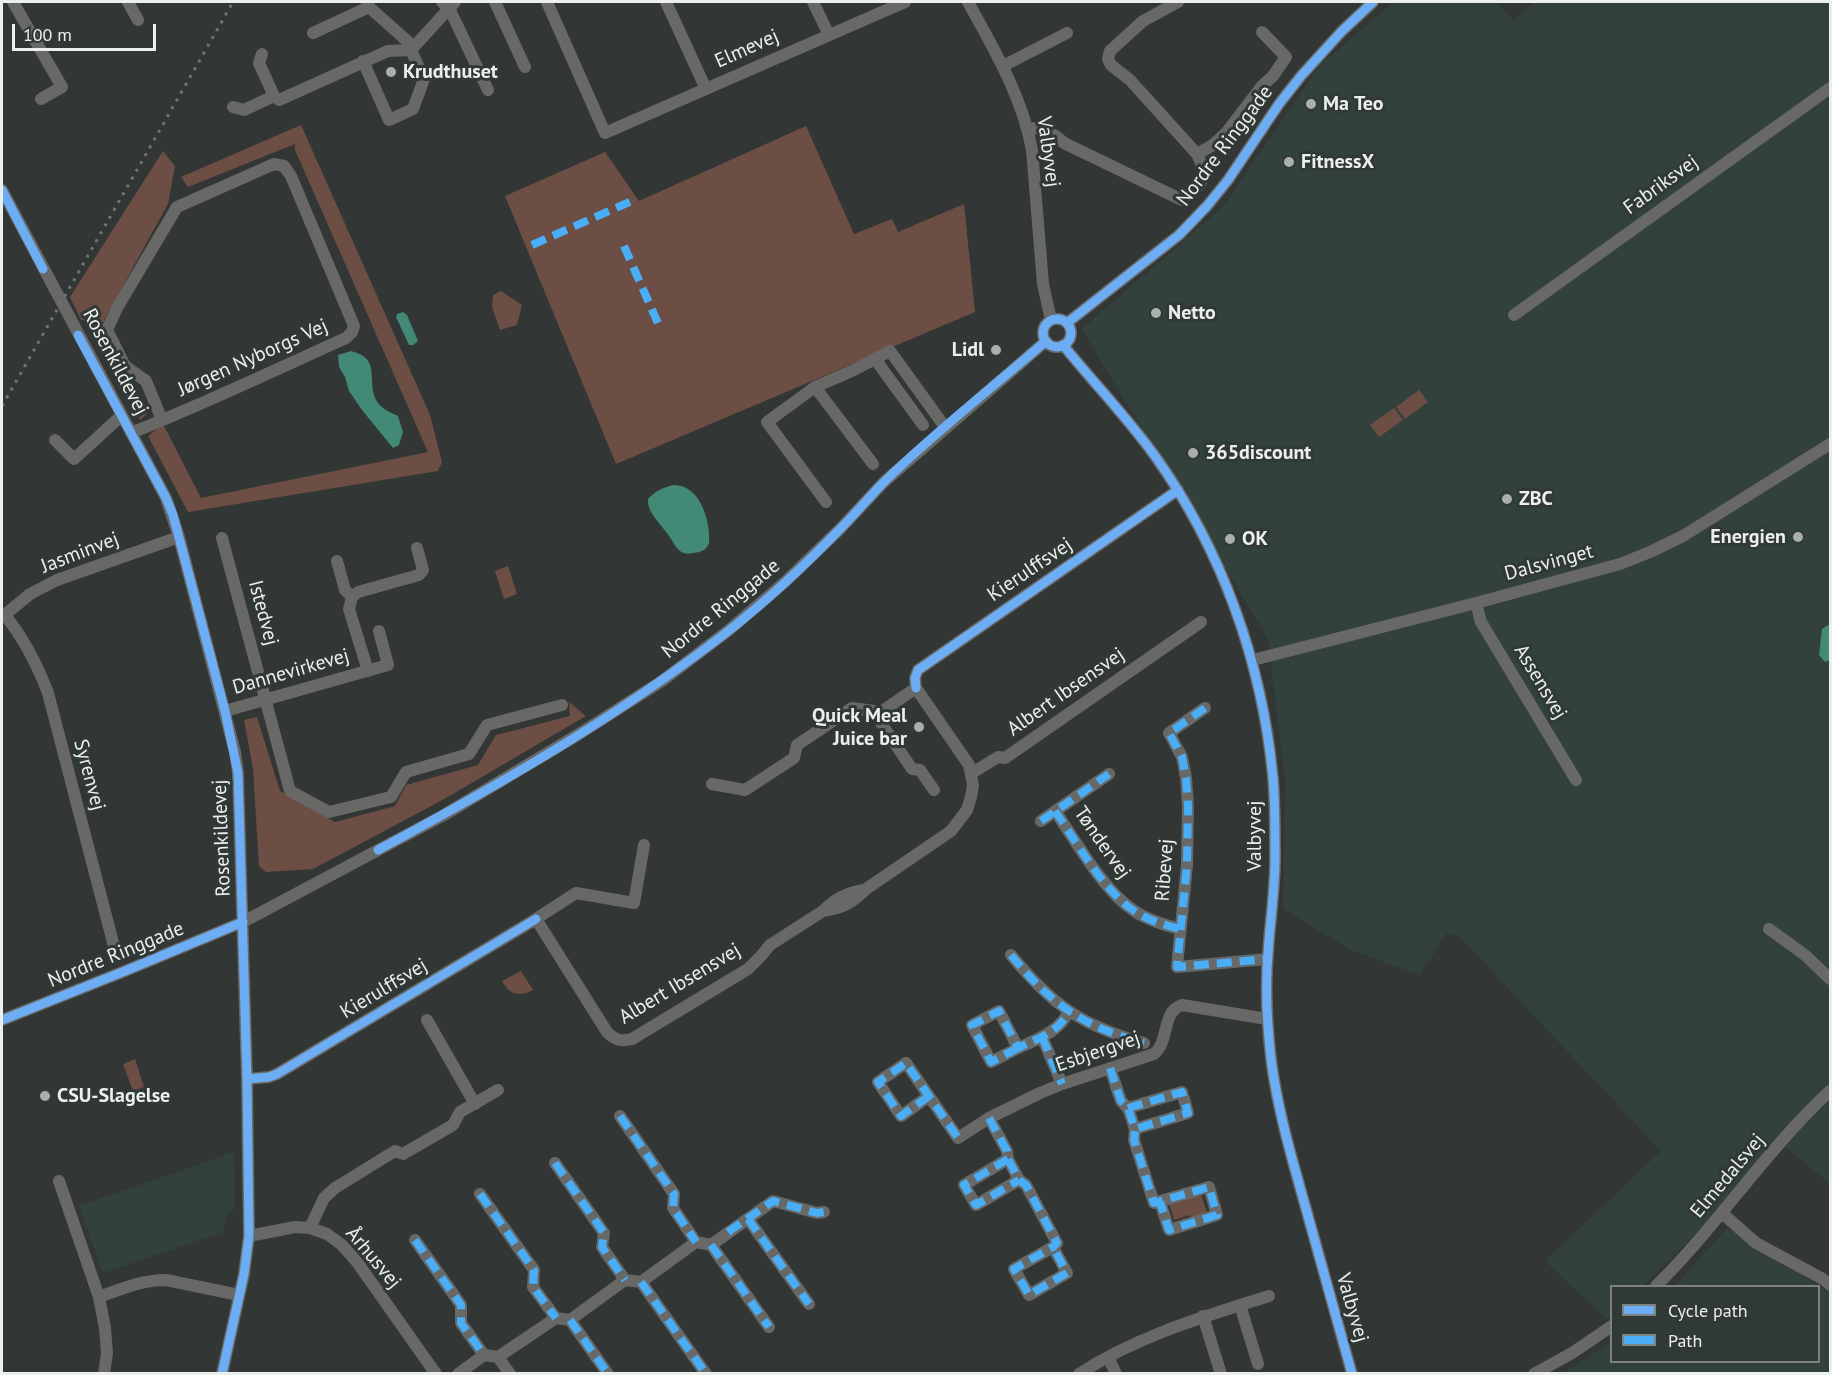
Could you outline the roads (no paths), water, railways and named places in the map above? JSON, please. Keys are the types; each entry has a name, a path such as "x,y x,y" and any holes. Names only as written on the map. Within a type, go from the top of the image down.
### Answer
{"street":[{"path":"13,2 62,87 41,99"},
{"path":"128,2 138,20"},
{"path":"495,2 525,67"},
{"name":"Elmevej","path":"547,2 605,133 905,2"},
{"path":"666,2 706,89"},
{"path":"813,2 829,35"},
{"name":"Valbyvej","path":"968,2 1003,66 1028,128 1032,150 1042,284 1051,320"},
{"path":"1028,128 1041,128 1052,132 1064,143 1182,200 1203,181 1203,166 1197,154 1130,80 1111,65 1108,59 1110,51 1143,21 1178,2"},
{"name":"Nordre Ringgade","path":"1067,323 1179,235 1207,206 1301,76 1342,31 1374,2"},
{"path":"313,33 368,4 413,48 424,79 412,109 388,120 363,62"},
{"path":"262,54 260,63 274,96 279,99 388,51 413,48 449,4 488,90"},
{"path":"1197,154 1213,145 1227,132 1286,57 1262,32"},
{"path":"1003,66 1067,33"},
{"name":"Fabriksvej","path":"1515,315 1830,87"},
{"path":"233,107 244,110 274,96"},
{"name":"Jørgen Nyborgs Vej","path":"131,433 162,420 346,338 352,333 354,326 291,176 284,166 274,164 177,207 117,308 107,330 125,366 146,381 162,420"},
{"name":"Rosenkildevej","path":"2,190 166,498 179,537 225,711 238,774 249,1236 247,1258 222,1374"},
{"path":"1059,319 1067,323 1071,331 1063,345 1055,347 1046,341 1043,330 1046,324 1051,320 1059,319"},
{"name":"Nordre Ringgade","path":"2,1020 243,922 444,815 662,681 729,630 786,581 884,482 1046,341"},
{"name":"Valbyvej","path":"1063,345 1130,424 1178,490 1227,586 1252,660 1266,726 1273,779 1275,857 1268,958 1267,1019 1271,1059 1276,1095 1286,1137 1349,1373"},
{"path":"826,502 767,422 815,387 890,351 945,428"},
{"path":"875,359 923,425"},
{"path":"815,387 873,464"},
{"path":"55,440 74,459 121,416"},
{"name":"Dalsvinget","path":"1252,660 1620,564 1683,536 1830,444"},
{"name":"Kierulffsvej","path":"916,688 915,678 918,670 1178,490"},
{"name":"Jasminvej","path":"3,615 30,594 57,580 179,537"},
{"name":"Istedvej","path":"222,538 290,791 330,812 391,797 406,772 469,754 487,725 562,705"},
{"path":"352,597 358,592 418,575 423,570 417,548"},
{"name":"Dannevirkevej","path":"337,561 345,590 352,597 349,609 368,671"},
{"name":"Assensvej","path":"1476,603 1481,622 1576,780"},
{"name":"Syrenvej","path":"3,615 26,645 48,693 116,954"},
{"name":"Albert Ibsensvej","path":"536,919 607,1032 622,1041 632,1039 748,969 770,945 848,893 866,889 951,831 968,810 973,785 972,773 998,757 1005,758 1201,622"},
{"name":"Dannevirkevej","path":"225,711 388,665 379,631"},
{"path":"712,784 745,790 794,758 797,745 852,708 881,712 916,688 969,765 972,773"},
{"name":"Ribevej","path":"1205,708 1169,733 1182,757 1188,806 1187,865 1177,967 1268,958"},
{"path":"881,712 881,723 912,769 920,770 934,790"},
{"name":"Tøndervej","path":"1041,821 1109,774"},
{"name":"Tøndervej","path":"1055,811 1118,899 1154,922 1180,929"},
{"name":"Kierulffsvej","path":"247,1079 277,1074 576,893 634,903 644,845"},
{"path":"1769,929 1805,955 1830,979"},
{"path":"1011,955 1031,979 1069,1012 1115,1035 1144,1043"},
{"name":"Esbjergvej","path":"929,1096 958,1138 989,1118 1062,1084 1149,1056 1157,1051 1162,1043 1171,1011 1182,1005 1267,1019"},
{"path":"1018,1048 1057,1029 1069,1012"},
{"path":"427,1020 475,1104"},
{"path":"1042,1036 1062,1084"},
{"path":"1110,1068 1121,1101 1128,1108 1136,1129 1134,1140 1154,1203 1209,1187 1217,1215 1169,1230 1160,1202"},
{"path":"310,1228 324,1198 335,1188 395,1151 403,1154 453,1125 460,1112 498,1090"},
{"name":"Elmedalsvej","path":"1658,1285 1678,1265 1788,1134 1830,1091"},
{"path":"1128,1108 1182,1092 1188,1113 1136,1129"},
{"path":"620,1116 674,1194 673,1208 696,1242 711,1245 769,1328"},
{"path":"989,1118 1007,1151 1008,1160 1019,1180 1026,1185 1057,1243 1053,1247"},
{"path":"1008,1160 964,1185 976,1205 1019,1180"},
{"path":"555,1162 604,1233 602,1247 625,1280"},
{"path":"59,1181 99,1297 107,1353 104,1374"},
{"path":"480,1194 534,1270 533,1287 556,1318"},
{"path":"711,1245 773,1201 817,1213 824,1212"},
{"path":"1722,1213 1756,1243 1830,1285"},
{"path":"748,1219 809,1304"},
{"name":"Århusvej","path":"249,1236 280,1228 310,1228 327,1234 342,1245 357,1262 436,1374"},
{"path":"416,1240 461,1305 461,1323 484,1355"},
{"path":"458,1374 484,1355 498,1356 556,1318 570,1320 625,1280 641,1282 696,1242"},
{"path":"99,1297 141,1282 154,1280 239,1295"},
{"path":"641,1282 706,1374"},
{"path":"1079,1374 1146,1338 1203,1316 1269,1296"},
{"path":"1240,1305 1258,1364"},
{"path":"1203,1316 1221,1374"},
{"path":"570,1320 608,1374"},
{"path":"1534,1374 1572,1353 1610,1327"},
{"path":"498,1356 510,1374"},
{"path":"1107,1357 1116,1374"}],"railway":[{"path":"2,406 233,2"}],"place":[{"name":"Krudthuset","path":"391,72"},
{"name":"Ma Teo","path":"1311,104"},
{"name":"FitnessX","path":"1289,162"},
{"name":"Netto","path":"1156,313"},
{"name":"Lidl","path":"996,350"},
{"name":"365discount","path":"1193,453"},
{"name":"ZBC","path":"1507,499"},
{"name":"Energien","path":"1798,537"},
{"name":"OK","path":"1230,539"},
{"name":"Quick Meal Juice bar","path":"919,727"},
{"name":"CSU-Slagelse","path":"45,1096"}]}
